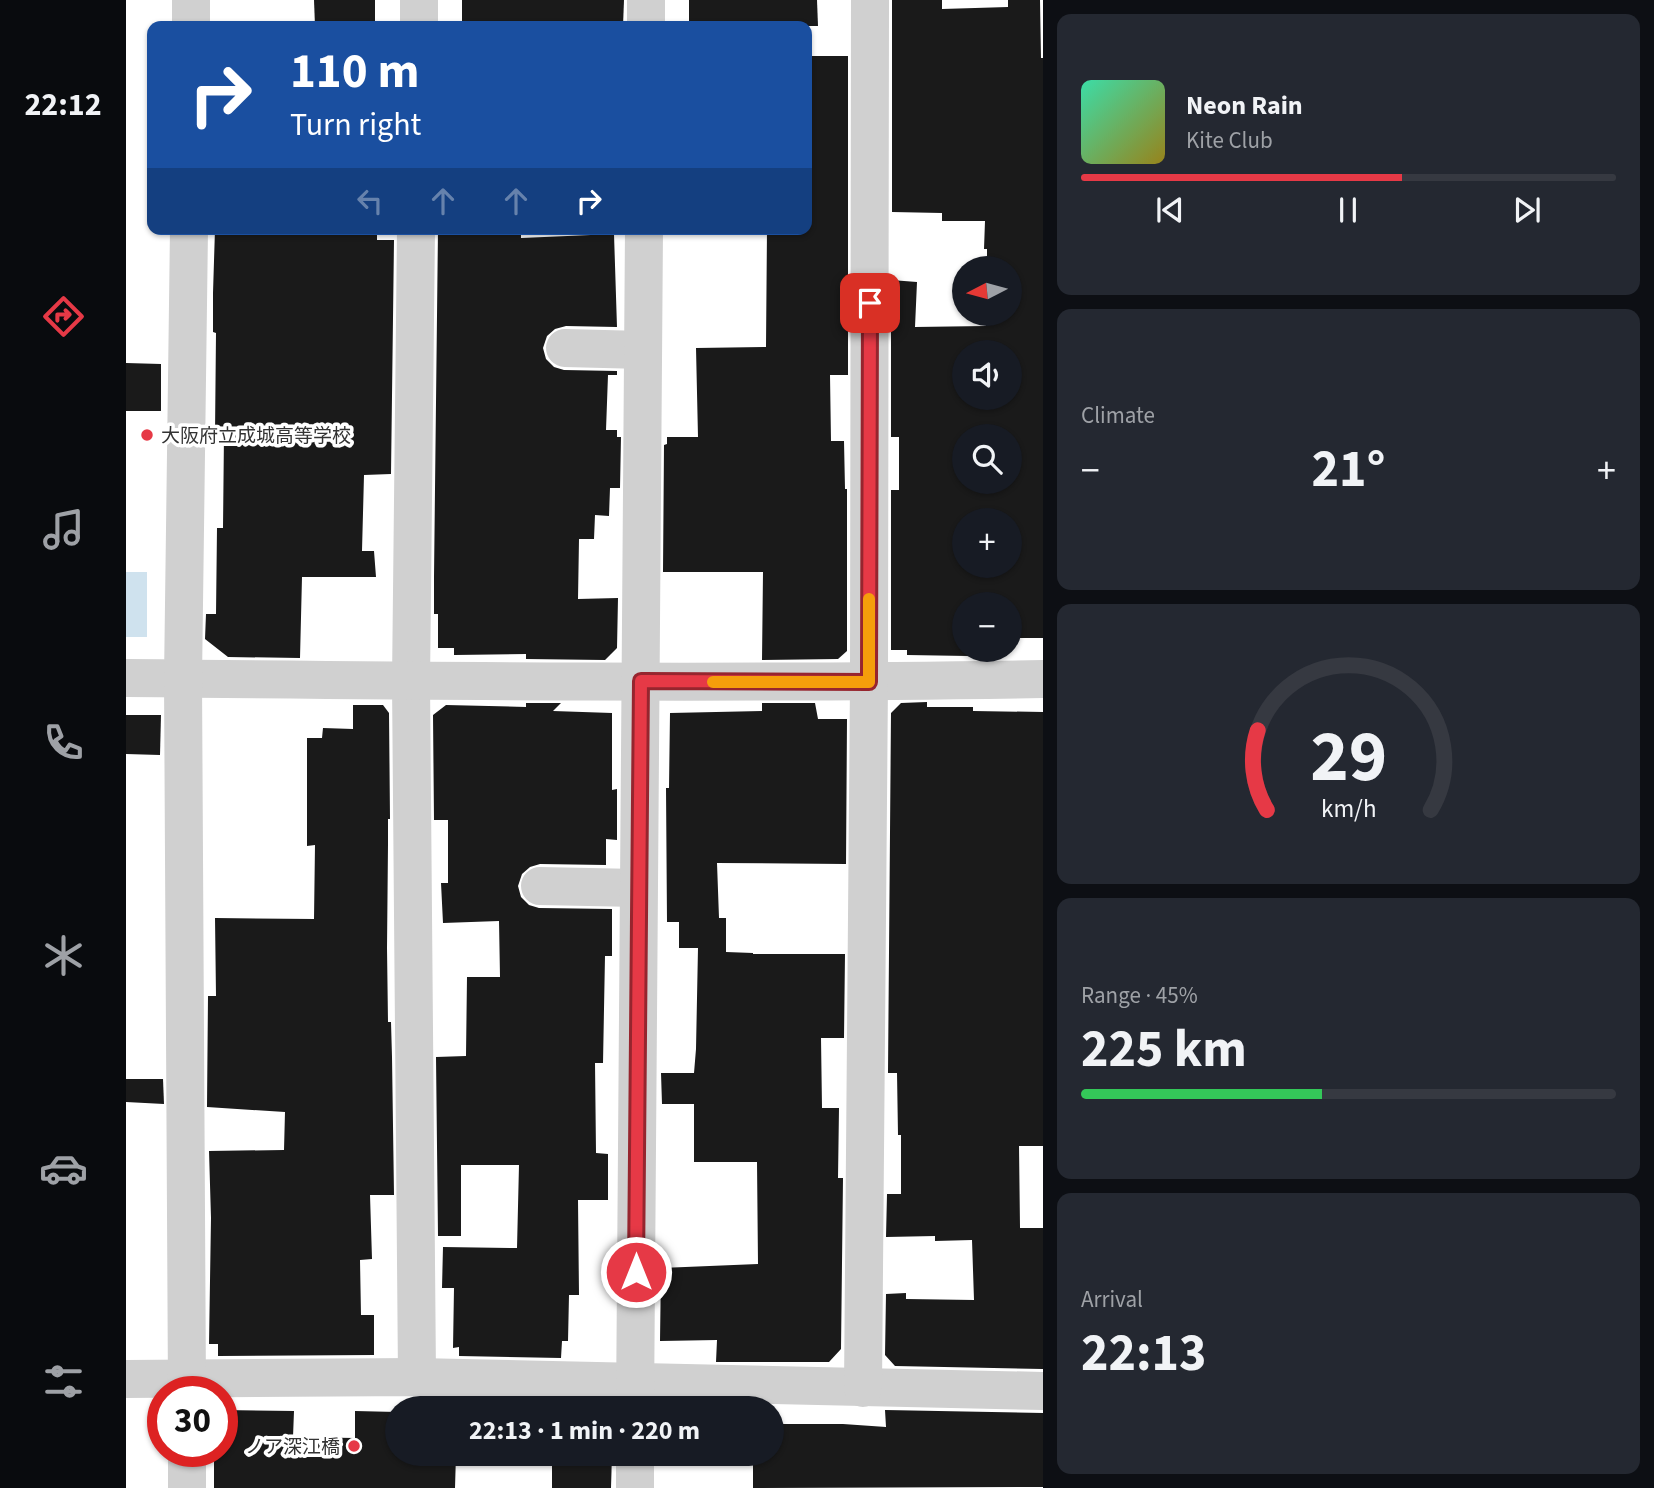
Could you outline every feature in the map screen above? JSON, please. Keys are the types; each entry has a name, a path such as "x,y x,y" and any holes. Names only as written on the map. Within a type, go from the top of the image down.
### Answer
{"street":[{"path":"191,0 191,21"},
{"path":"419,0 419,21"},
{"path":"646,0 646,21"},
{"path":"863,1388 869,682 870,0"},
{"path":"188,235 183,679 188,1376"},
{"path":"416,235 411,682 417,1377"},
{"path":"635,1396 644,235"},
{"path":"565,348 643,350"},
{"path":"126,678 411,682 869,682 1043,679"},
{"path":"540,886 638,888"},
{"path":"238,1383 417,1377 635,1396 863,1388 1043,1391"},
{"path":"126,1379 147,1381"},
{"path":"635,1466 635,1488"},
{"path":"187,1467 187,1488"}],"water":[{"path":"126,572 147,572 147,637 126,637"}],"building":[{"path":"314,0 375,0 375,21 315,21"},
{"path":"462,0 624,0 623,21 462,21"},
{"path":"689,0 817,0 818,26 812,26 812,21 689,21"},
{"path":"892,0 942,0 942,9 1008,7 1008,0 1040,0 1043,58 1043,638 1022,638 1022,592 952,592 952,656 907,655 907,650 891,650 891,490 899,490 899,437 891,437 891,280 917,282 915,327 1022,326 1022,256 987,256 987,249 984,249 985,221 942,221 942,213 892,212"},
{"path":"812,56 848,56 848,375 830,375 831,441 844,441 847,489 847,651 838,659 762,660 763,572 663,572 664,445 667,444 667,437 698,437 696,348 766,347 767,235 812,235"},
{"path":"215,235 377,235 377,240 394,240 391,474 364,475 362,551 374,551 376,577 302,577 300,658 228,657 205,639 206,614 216,614 217,528 223,528 224,433 215,433 216,333 213,332"},
{"path":"438,235 521,235 521,238 614,235 617,327 566,326 555,329 547,336 543,348 546,359 554,367 564,370 617,371 617,375 608,375 606,430 617,430 617,437 621,437 620,488 610,488 609,516 595,515 594,539 579,539 578,599 618,598 617,648 605,660 526,659 526,654 454,655 454,648 438,648 434,577"},
{"path":"126,363 161,364 161,411 126,411"},
{"path":"927,702 927,707 973,707 973,711 1043,712 1043,1146 1019,1146 1020,1228 1043,1228 1043,1369 895,1366 885,1355 886,1294 906,1293 906,1299 974,1300 972,1240 935,1241 935,1236 886,1237 887,1194 901,1194 897,1073 888,1073 891,713 901,703"},
{"path":"526,703 561,703 553,711 612,713 612,790 617,789 617,840 606,839 606,865 540,864 530,867 522,874 518,886 521,897 529,905 539,908 612,909 612,956 605,956 603,1063 595,1063 596,1153 608,1154 608,1200 578,1200 579,1295 569,1295 568,1341 562,1341 561,1358 459,1356 459,1347 453,1348 454,1288 442,1288 443,1247 517,1248 519,1165 461,1165 461,1236 438,1236 436,1057 466,1056 467,977 500,977 499,921 443,923 441,883 448,883 448,820 434,820 433,715 446,705 526,707"},
{"path":"762,703 815,703 818,719 847,719 846,864 717,863 719,918 726,918 726,952 845,954 844,1038 821,1038 822,1108 839,1108 838,1178 843,1178 841,1349 829,1362 716,1362 717,1340 660,1341 661,1268 758,1264 757,1162 694,1162 694,1104 662,1104 661,1073 694,1073 696,1049 698,948 679,948 679,922 667,922 666,788 669,788 670,713 762,711"},
{"path":"353,705 383,705 389,713 387,948 394,1195 370,1195 372,1259 360,1260 361,1315 374,1315 374,1355 218,1356 218,1344 209,1344 209,1151 284,1150 285,1112 207,1107 208,996 216,996 215,918 314,919 315,845 307,846 307,738 322,738 323,728 353,729"},
{"path":"126,715 161,715 160,755 126,754"},
{"path":"126,1079 163,1079 164,1104 126,1102"},
{"path":"238,1410 294,1411 293,1437 355,1438 355,1411 385,1412 385,1466 456,1466 455,1488 214,1488 214,1467 238,1467"},
{"path":"885,1410 1043,1413 1043,1487 753,1488 753,1466 784,1466 784,1424 886,1427"},
{"path":"552,1466 612,1466 611,1488 552,1488"}],"slow traffic":[{"path":"713,682 869,682 869,599"}],"place":[{"name":"大阪府立成城高等学校","path":"147,435"},
{"name":"ノア深江橋","path":"354,1446"}],"route":[{"path":"636,1272 641,681 869,682 870,303"}]}
